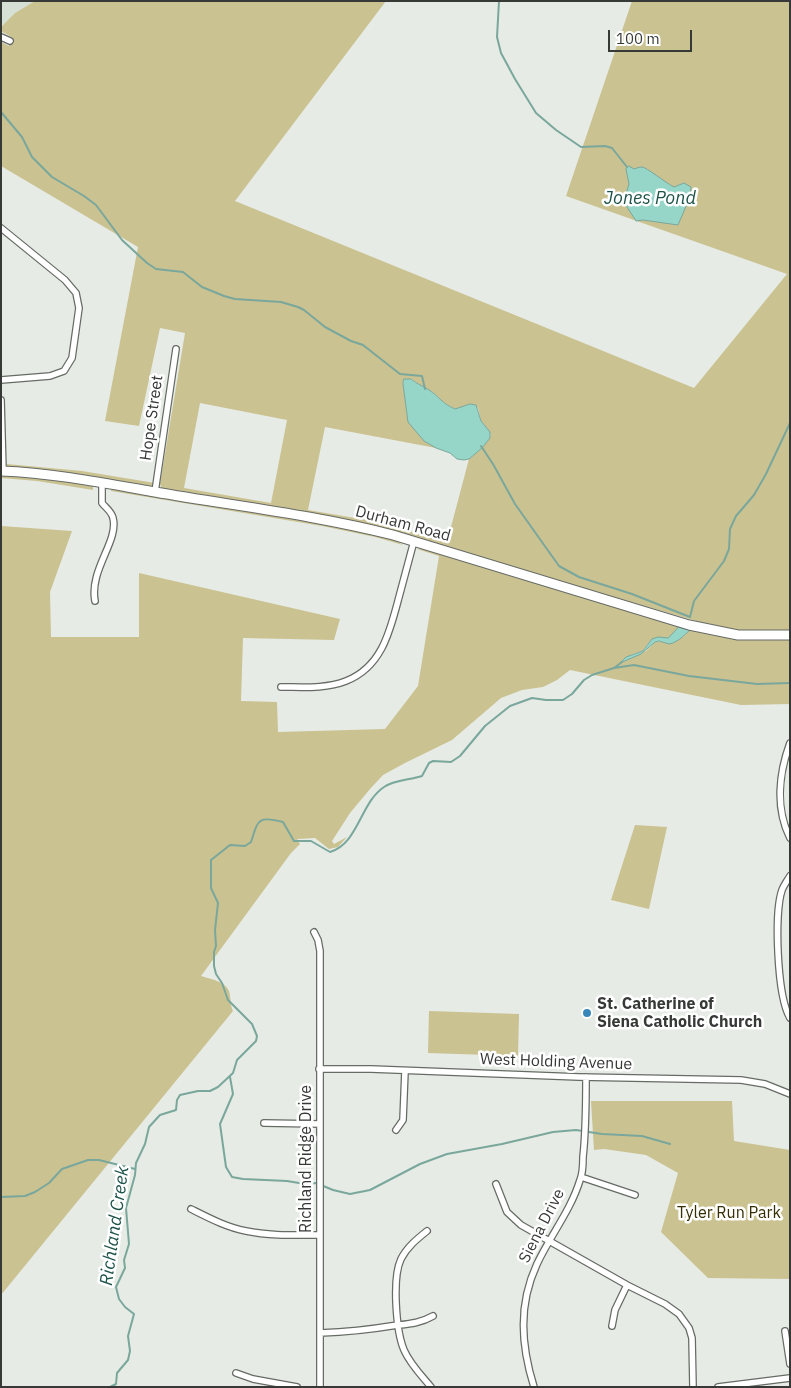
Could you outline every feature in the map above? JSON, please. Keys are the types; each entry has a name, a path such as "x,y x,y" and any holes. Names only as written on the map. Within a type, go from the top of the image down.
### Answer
{"main road":[{"name":"Durham Road","path":"2,471 102,482 352,525 414,541 689,625 738,635 790,635"}],"street":[{"path":"1,37 10,41"},
{"path":"1,228 65,280 76,293 79,308 72,358 64,372 50,376 1,380"},
{"name":"Hope Street","path":"155,492 176,349"},
{"path":"1,400 2,471"},
{"path":"95,601 93,590 95,580 114,524 112,514 102,503 102,482"},
{"path":"281,687 332,685 353,678 373,663 388,639 414,541"},
{"path":"790,743 780,784 785,829 790,838"},
{"path":"790,876 782,889 778,930 780,986 790,1018"},
{"name":"Richland Ridge Drive","path":"314,932 320,951 320,1387"},
{"name":"West Holding Avenue","path":"320,1069 741,1080 765,1084 790,1094"},
{"path":"396,1130 403,1120 405,1071"},
{"name":"Siena Drive","path":"534,1387 525,1353 522,1320 525,1299 537,1263 550,1242 577,1189 581,1177 585,1139 586,1077"},
{"path":"264,1123 320,1124"},
{"path":"581,1177 635,1195"},
{"path":"496,1184 507,1212 522,1225 680,1314 689,1328 692,1338 694,1387"},
{"path":"191,1209 214,1221 246,1231 267,1234 320,1235"},
{"path":"427,1231 408,1249 400,1260 397,1326 410,1362 431,1387"},
{"path":"612,1326 615,1310 627,1285"},
{"path":"320,1333 397,1326 422,1322 432,1316"},
{"path":"785,1331 790,1364"},
{"path":"236,1373 254,1379 297,1387"},
{"path":"718,1387 790,1378"}],"shaded area":[{"path":"1,1 35,1 15,13 1,27"}],"green space":[{"path":"35,1 386,1 235,201 694,388 787,274 566,196 632,1 790,1 790,631 739,631 720,628 379,528 162,489 160,484 185,333 160,328 139,426 105,421 138,247 1,166 1,42 9,46 13,38 1,31 1,27 15,13","holes":["403,379 412,379 455,409 470,404 478,408 481,421 491,435 482,448 469,459 447,542 379,522 308,510 325,427 436,448 407,416","200,403 287,420 271,503 184,488"]},
{"path":"7,464 82,471 155,483 152,486 14,469 7,466"},
{"path":"1,474 43,477 93,486 93,490 37,481 1,478"},
{"path":"111,489 348,528 393,539 403,545 322,526 111,491"},
{"path":"1,526 72,531 50,592 51,637 139,637 139,573 340,619 334,640 243,638 241,701 277,702 278,732 385,729 418,686 439,556 417,549 426,548 528,578 758,639 790,639 790,704 741,705 570,670 557,680 543,687 522,690 501,698 452,740 383,775 350,813 332,841 334,844 347,837 338,847 329,849 315,838 297,839 300,844 291,853 201,976 217,981 227,988 233,1011 1,1295","holes":["679,629 690,630 680,639 655,642 646,651 621,662 633,654 643,651 648,643 653,640 668,638"]},
{"path":"635,825 667,827 649,909 611,900"},
{"path":"429,1011 519,1014 518,1056 428,1053"},
{"name":"Tyler Run Park","path":"591,1101 732,1101 734,1141 790,1150 790,1279 708,1278 661,1232 678,1173 646,1155 604,1149 594,1150"}],"water":[{"name":"Jones Pond","path":"629,166 634,169 642,167 674,187 684,183 691,187 690,197 678,225 643,220 636,221 627,207 626,194 629,184 626,169"},
{"path":"404,379 411,379 455,409 470,404 476,405 481,421 490,432 490,438 469,459 464,460 457,459 450,453 424,441 408,422"},
{"path":"679,627 690,630 673,643 655,642 641,654 620,663 626,657 643,651 652,639 658,637 668,638"}],"waterway":[{"path":"499,1 497,37 501,53 536,113 556,130 581,147 605,146 612,148 627,167"},
{"path":"1,112 22,137 32,157 52,177 96,205 122,240 156,269 183,272 202,287 235,299 281,302 298,307 325,327 351,341 363,345 400,374 422,376 425,389"},
{"path":"481,446 515,504 559,566 579,577 632,594 690,617 694,601 724,561 729,549 730,529 736,516 754,495 790,423"},
{"name":"Richland Creek","path":"614,668 622,662"},
{"name":"Richland Creek","path":"110,1387 116,1384 117,1373 128,1360 130,1351 128,1336 134,1314 119,1299 116,1287 125,1268 124,1260 129,1244 126,1208 135,1175 136,1163 145,1144 149,1127 160,1115 176,1110 177,1100 180,1095 198,1091 210,1091 218,1087 233,1073 237,1060 256,1041 257,1036 252,1024 228,1000 222,983 216,974 214,952 216,946 215,930 218,903 211,888 211,860 230,845 245,846 251,842 257,825 263,820 268,819 283,822 294,841 311,841 330,852 340,847 354,832 370,803 384,787 397,781 422,776 429,763 433,761 451,762 460,756 485,726 510,706 532,698 563,700 572,694 584,680 592,675 614,668 634,665 689,676 757,684 790,683"},
{"path":"230,1077 233,1094 220,1124 226,1167 232,1177 243,1179 287,1181 305,1184 316,1183 350,1194 370,1190 420,1164 447,1154 553,1132 576,1130 602,1134 642,1136 670,1144"},
{"path":"1,1197 25,1196 35,1192 49,1183 62,1169 88,1160 99,1160 135,1169"}],"place":[{"name":"St. Catherine of Siena Catholic Church","path":"587,1013"}]}
